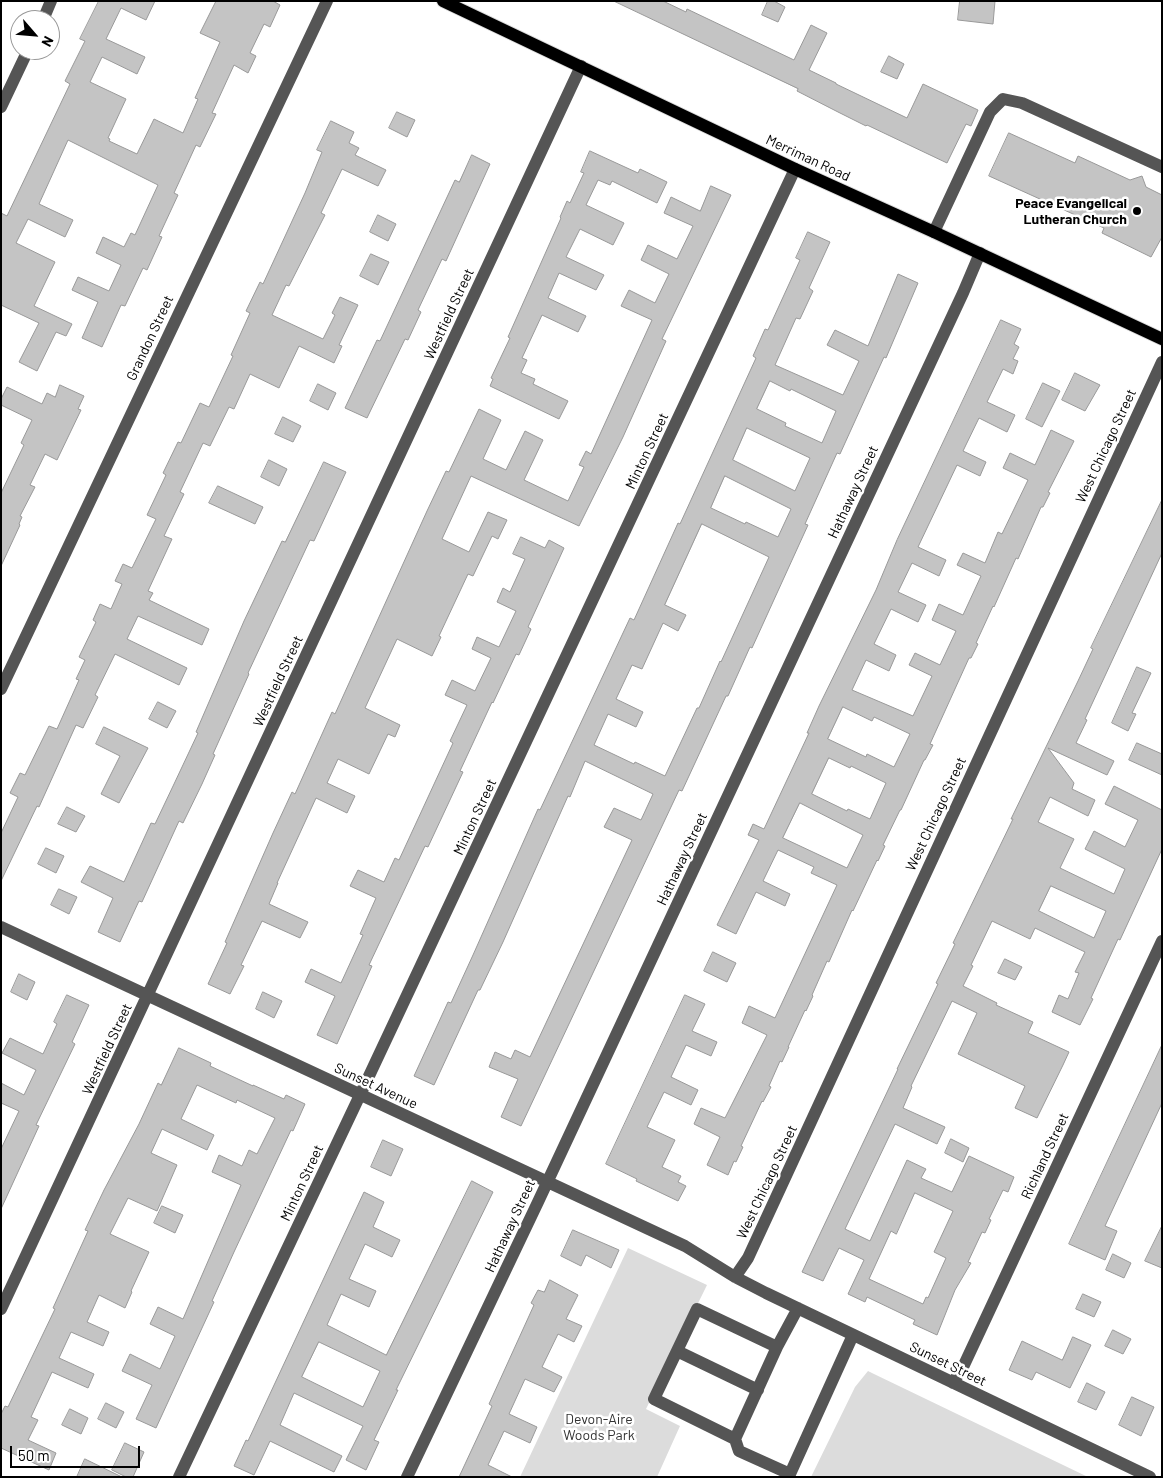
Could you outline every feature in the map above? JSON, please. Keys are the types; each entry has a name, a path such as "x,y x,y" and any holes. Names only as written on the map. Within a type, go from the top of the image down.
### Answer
{"main road":[{"name":"Merriman Road","path":"443,1 795,169 980,253 1162,339"}],"street":[{"name":"Grandon Street","path":"1,689 327,1"},
{"path":"3,100 23,60"},
{"name":"Westfield Street","path":"1,1309 581,66"},
{"path":"934,232 990,112 1003,99 1022,103 1162,167"},
{"name":"Minton Street","path":"179,1477 795,169"},
{"name":"Hathaway Street","path":"407,1477 547,1182 980,253"},
{"name":"West Chicago Street","path":"735,1277 752,1249 1162,362"},
{"name":"Sunset Avenue","path":"1,928 685,1246 735,1277"},
{"name":"Richland Street","path":"953,1383 968,1356 1162,941"},
{"name":"Sunset Street","path":"735,1277 1150,1477"},
{"path":"736,1439 654,1399 697,1308 777,1347"},
{"path":"798,1308 777,1347 736,1439 739,1451 790,1474 853,1335"},
{"path":"677,1351 758,1390"}],"green space":[{"name":"Devon-Aire Woods Park","path":"628,1248 707,1285 646,1409 680,1426 657,1477 520,1477"},
{"path":"868,1371 1088,1477 811,1477 855,1387"}],"building":[{"path":"99,1 155,1 146,20 121,8 106,39 145,57 137,74 102,57 90,82 126,99 108,138 110,139 109,141 137,154 154,119 183,133 198,99 195,98 220,42 200,33 216,1 273,1 280,5 270,27 264,24 250,53 256,56 248,73 234,65 212,113 216,114 200,147 196,145 174,193 178,195 159,236 162,237 147,270 143,268 125,306 121,305 102,347 82,338 98,302 72,290 78,277 109,291 121,265 96,253 103,237 124,247 131,233 135,235 158,185 68,140 39,204 73,220 65,237 28,219 16,243 55,262 34,306 72,324 66,336 56,332 37,371 19,362 39,323 1,305 1,213 7,216 70,84 65,81 85,41 80,39"},
{"path":"614,1 663,1 686,12 687,9 794,60 811,25 827,33 809,70 836,84 907,118 923,84 978,110 971,126 966,124 947,163 866,126 797,91 798,89"},
{"path":"768,1 774,1 785,7 778,22 762,15"},
{"path":"960,1 995,1 993,24 958,20"},
{"path":"889,56 904,64 897,79 881,72"},
{"path":"397,112 415,120 407,137 389,128"},
{"path":"331,121 354,132 349,143 359,148 355,155 386,170 378,186 342,169 321,213 325,215 289,286 286,285 272,315 323,339 335,315 332,313 340,297 358,305 339,345 342,346 334,363 299,346 279,388 250,374 234,409 229,407 210,446 203,443 180,492 184,494 164,536 172,539 148,591 153,593 149,600 209,629 202,645 138,616 127,639 187,668 179,685 115,654 95,695 98,697 83,728 76,725 39,807 37,806 1,881 1,833 18,797 10,793 20,773 25,775 49,726 57,729 79,680 76,679 85,660 79,657 96,622 93,620 100,604 111,609 122,584 115,581 123,564 132,568 156,519 147,515 166,475 163,473 178,442 181,443 200,403 209,407 233,356 231,355 250,313 246,311 260,282 263,284 305,193 322,152 317,150"},
{"path":"1009,133 1075,163 1078,156 1130,180 1142,176 1146,187 1162,195 1162,237 1151,257 1102,233 1104,228 989,176"},
{"path":"590,151 638,173 640,169 667,182 657,203 612,181 610,185 598,180 586,205 624,223 613,245 580,229 566,257 604,275 596,290 559,273 548,298 586,316 578,332 542,315 522,358 527,360 521,373 535,379 533,384 568,401 559,419 490,386 493,379 491,378 510,338 508,337 567,201 570,203 584,173 581,172"},
{"path":"472,155 490,164 446,261 442,259 418,310 421,312 408,340 405,339 367,418 345,408 377,340 380,341 455,180 459,182"},
{"path":"711,186 731,195 662,339 666,341 623,437 579,526 471,476 442,539 469,552 488,512 507,520 498,539 492,536 473,576 468,574 439,636 441,637 432,656 397,639 365,708 400,725 395,737 388,734 369,774 338,759 327,783 355,796 347,813 316,798 269,904 308,922 300,938 262,921 241,965 244,966 230,994 208,984 292,792 295,794 332,712 335,714 427,511 446,471 449,472 479,409 501,420 483,459 506,470 525,431 543,440 524,480 568,501 584,467 579,465 586,451 591,454 652,320 621,306 629,290 655,303 669,274 641,260 648,245 677,259 693,226 664,213 671,197 700,211"},
{"path":"378,215 396,224 388,241 370,232"},
{"path":"808,232 830,242 809,288 813,291 800,319 796,318 775,365 843,395 859,361 827,345 835,330 868,346 898,274 918,283 886,358 884,357 840,454 837,453 805,524 808,525 752,648 750,647 728,696 726,696 682,791 679,790 521,1126 501,1117 518,1079 489,1067 495,1052 511,1059 515,1050 530,1057 632,840 604,827 614,808 641,820 653,794 585,761 503,942 480,990 478,990 434,1085 414,1076 448,1002 451,1003 538,809 540,810 630,618 634,620 678,523 680,524 756,358 753,356 765,329 768,330 800,260 796,258","holes":["770,381 836,411 822,443 785,426 786,423 757,409","747,428 810,458 795,491 733,460","725,476 791,509 778,537 711,508","702,524 769,557 721,662 665,776 594,745 608,714 636,727 643,712 616,699 632,665 642,669 663,623 678,631 686,615 665,605"]},
{"path":"371,254 389,262 378,285 360,276"},
{"path":"1001,320 1021,329 1014,344 1019,347 1013,359 1018,361 1013,374 1003,369 987,402 1015,415 1007,432 979,418 963,451 986,462 980,476 957,465 918,547 946,560 939,576 912,563 898,592 926,605 918,622 891,609 874,644 896,655 889,671 866,660 852,690 913,716 932,676 909,665 915,653 940,665 956,631 932,620 939,604 963,615 981,576 957,565 963,553 985,563 998,532 1002,534 1028,480 1003,468 1010,453 1035,465 1051,430 1074,441 1048,492 1050,493 1043,507 1041,507 1018,559 1016,558 993,606 976,643 978,644 971,658 969,658 930,744 933,745 883,845 885,846 852,910 829,962 827,961 806,1011 782,1062 780,1061 769,1086 771,1087 762,1101 741,1146 743,1147 728,1175 707,1165 720,1137 694,1124 701,1108 725,1118 767,1035 742,1023 749,1006 775,1018 837,885 811,873 814,867 778,850 763,881 790,894 785,906 756,892 736,934 717,925 759,840 748,835 753,824 764,829 809,733 807,733 819,706 876,590 897,540","holes":["843,707 872,721 874,717 910,734 894,767 867,754 866,757 828,739","829,758 850,768 851,766 886,783 870,819 848,809 847,811 812,794","800,803 863,835 847,868 783,838"]},
{"path":"1075,373 1100,385 1085,411 1062,400"},
{"path":"1043,383 1060,391 1042,427 1026,419"},
{"path":"318,384 336,393 328,410 310,401"},
{"path":"60,385 84,396 78,409 81,410 57,460 45,454 30,485 35,487 20,516 22,517 20,525 1,566 1,493 24,445 21,443 32,420 1,405 1,399 7,387 42,404 47,393 55,397"},
{"path":"283,417 301,426 293,442 275,434"},
{"path":"269,460 287,469 279,486 261,477"},
{"path":"324,462 346,472 314,541 310,540 248,673 202,784 183,823 179,821 142,902 139,901 120,942 98,932 113,898 81,882 90,866 124,882 151,823 155,824 198,733 196,732 244,621 282,541 285,542"},
{"path":"218,486 263,507 255,524 209,503"},
{"path":"1162,500 1162,553 1085,719 1087,720 1076,743 1114,761 1107,775 1048,748 1074,783 1072,789 1095,800 1088,816 1050,797 1038,822 1074,839 1060,868 1114,894 1125,869 1085,849 1094,831 1125,847 1138,820 1105,804 1114,786 1162,810 1162,849 1120,940 1118,939 1080,1025 1052,1012 1059,995 1068,999 1079,973 1075,972 1085,952 1035,928 1030,939 992,921 963,986 997,1003 996,1005 1033,1022 1028,1033 1069,1052 1063,1065 1037,1118 1015,1108 1025,1086 958,1054 977,1013 952,1001 911,1086 903,1108 945,1127 937,1144 895,1124 845,1229 870,1241 907,1160 926,1169 921,1178 952,1192 969,1156 1014,1177 1008,1192 1003,1190 989,1219 991,1220 985,1233 982,1232 968,1262 971,1263 955,1290 937,1335 913,1324 915,1320 867,1297 865,1302 848,1294 864,1260 839,1248 823,1281 802,1272 938,984 936,983 955,944 953,943 1093,649 1091,648","holes":["1051,886 1106,911 1094,938 1039,911","915,1193 953,1211 934,1252 946,1258 928,1298 926,1297 923,1304 869,1279 891,1231 896,1234"]},
{"path":"521,537 545,548 549,540 564,548 528,627 531,629 519,655 516,654 492,702 460,771 463,772 428,847 425,846 369,965 372,966 337,1044 317,1035 335,996 305,982 311,969 341,983 363,935 360,934 376,898 350,886 358,870 384,882 395,858 399,860 453,743 450,741 467,705 445,695 452,680 475,691 491,658 472,649 477,637 499,647 516,611 497,602 503,588 510,592 525,559 513,554"},
{"path":"1137,667 1151,673 1132,713 1136,714 1128,731 1112,723"},
{"path":"158,702 176,711 167,728 149,719"},
{"path":"104,727 148,748 119,803 101,794 120,756 96,744"},
{"path":"1137,743 1162,754 1162,775 1129,760"},
{"path":"67,807 85,816 76,832 58,824"},
{"path":"46,848 64,856 56,873 38,864"},
{"path":"59,889 77,897 69,914 51,905"},
{"path":"713,952 736,963 727,982 704,971"},
{"path":"1005,959 1022,967 1015,980 998,973"},
{"path":"19,974 35,982 27,1000 11,992"},
{"path":"263,992 282,1001 274,1018 256,1009"},
{"path":"67,995 89,1005 72,1042 75,1044 36,1125 39,1126 1,1209 1,1149 19,1111 1,1103 1,1083 24,1095 36,1070 2,1053 10,1038 43,1054 57,1024 54,1022"},
{"path":"685,995 705,1004 692,1031 717,1042 711,1056 686,1045 671,1077 698,1090 691,1105 664,1092 647,1127 675,1140 662,1167 681,1176 678,1182 686,1186 678,1201 606,1164"},
{"path":"1162,1045 1162,1103 1105,1226 1117,1231 1105,1260 1069,1244"},
{"path":"179,1048 211,1063 210,1066 253,1086 284,1099 286,1095 305,1104 234,1252 212,1301 214,1302 156,1428 136,1419 152,1385 122,1371 130,1354 160,1369 175,1336 150,1324 158,1307 183,1319 241,1185 212,1172 219,1155 242,1166 249,1150 257,1154 275,1118 237,1100 236,1103 197,1085 181,1119 214,1135 207,1150 162,1129 151,1153 177,1165 157,1211 128,1198 110,1234 149,1252 125,1308 99,1295 87,1322 109,1332 103,1346 71,1332 59,1358 94,1374 88,1388 52,1372 31,1417 38,1420 28,1440 56,1453 49,1470 1,1448 1,1414 5,1406 8,1407 55,1309 53,1308 88,1231 85,1230 104,1190 139,1124 158,1083 161,1085"},
{"path":"951,1139 969,1148 963,1162 945,1153"},
{"path":"383,1140 403,1149 391,1176 371,1167"},
{"path":"472,1181 493,1192 396,1390 398,1390 374,1440 379,1442 366,1470 346,1460 363,1426 294,1393 280,1425 342,1456 334,1472 270,1441 254,1475 234,1466 246,1440 248,1441 364,1192 384,1202 373,1227 400,1240 392,1257 365,1244 349,1279 376,1291 369,1307 341,1294 327,1325 386,1355","holes":["319,1342 380,1371 363,1407 302,1377"]},
{"path":"162,1206 183,1215 175,1233 154,1223"},
{"path":"1162,1226 1162,1268 1145,1261"},
{"path":"573,1230 619,1250 611,1268 586,1255 581,1266 561,1256"},
{"path":"1113,1254 1131,1263 1124,1278 1106,1270"},
{"path":"550,1280 578,1295 566,1319 582,1326 574,1342 558,1334 542,1367 562,1377 554,1392 525,1379 509,1414 537,1427 530,1443 504,1431 488,1465 512,1477 459,1477 492,1406 489,1404 534,1305 531,1303 538,1290 544,1292"},
{"path":"1083,1294 1101,1302 1094,1317 1076,1309"},
{"path":"1113,1330 1131,1339 1123,1354 1105,1346"},
{"path":"1073,1337 1091,1345 1070,1388 1036,1372 1032,1380 1009,1370 1022,1341 1062,1360"},
{"path":"1087,1383 1105,1392 1096,1410 1078,1402"},
{"path":"1132,1397 1154,1407 1141,1436 1119,1425"},
{"path":"106,1403 124,1412 116,1428 98,1419"},
{"path":"70,1409 88,1418 81,1434 62,1425"},
{"path":"125,1443 144,1452 133,1477 126,1477 112,1470"},
{"path":"85,1459 122,1477 77,1477"}],"place":[{"name":"Peace Evangelical Lutheran Church","path":"1137,211"}]}
